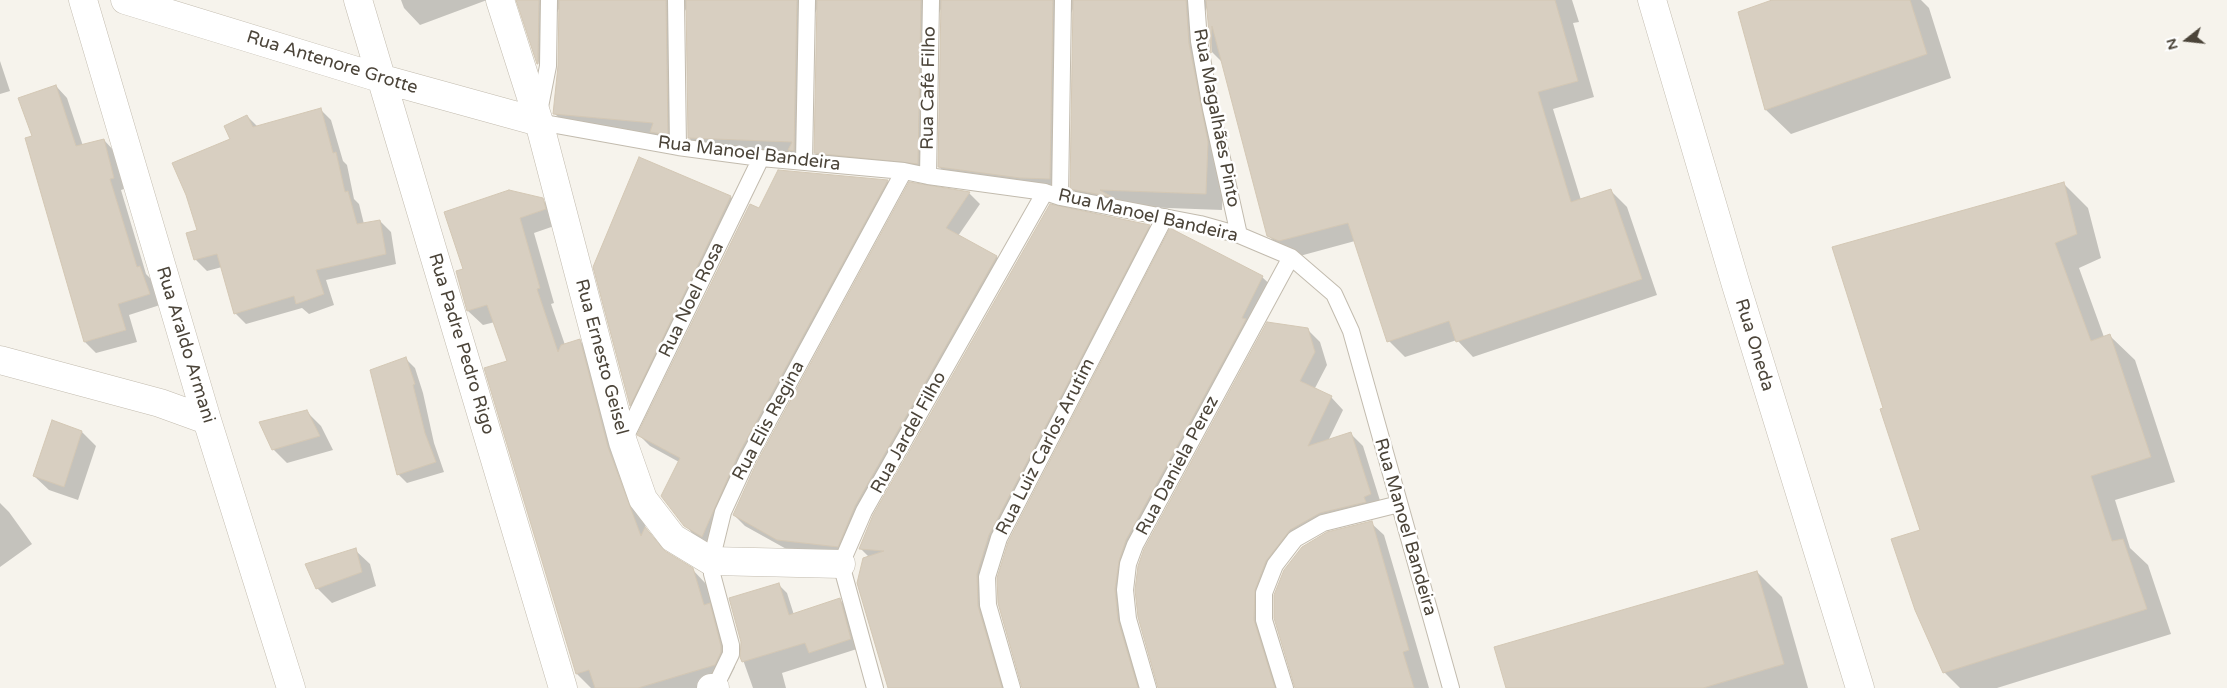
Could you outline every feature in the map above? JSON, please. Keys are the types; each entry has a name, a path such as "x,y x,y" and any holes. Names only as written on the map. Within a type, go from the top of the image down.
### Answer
{"street":[{"name":"Rua Araldo Armani","path":"83,0 207,420 291,688"},
{"name":"Rua Antenore Grotte","path":"125,0 383,79 538,120"},
{"name":"Rua Padre Pedro Rigo","path":"358,0 564,688"},
{"name":"Rua Ernesto Geisel","path":"500,0 538,120 623,442 643,499 652,513 674,538 711,561"},
{"name":"Rua Oneda","path":"1652,0 1736,285 1860,688"},
{"path":"0,360 160,404 207,420"},
{"path":"711,561 840,564"}],"lane":[{"path":"538,120 548,66 549,0"},
{"path":"676,0 678,146"},
{"path":"804,162 806,0"},
{"name":"Rua Café Filho","path":"928,176 931,0"},
{"path":"1052,194 1063,0"},
{"name":"Rua Magalhães Pinto","path":"1196,0 1200,51 1239,235"},
{"name":"Rua Manoel Bandeira","path":"538,120 678,146 761,158 904,171 1052,194 1239,235 1291,257 1334,294 1351,331 1451,688"},
{"name":"Rua Noel Rosa","path":"623,442 761,158"},
{"name":"Rua Elis Regina","path":"714,688 732,654 712,574 711,561 724,512 748,460 904,171"},
{"name":"Rua Jardel Filho","path":"840,564 864,511 1052,194"},
{"name":"Rua Luiz Carlos Arutim","path":"1012,688 988,605 987,577 999,538 1165,218"},
{"name":"Rua Daniela Perez","path":"1148,688 1128,620 1125,590 1128,564 1135,545 1291,257"},
{"path":"1286,688 1264,620 1264,593 1275,565 1295,539 1323,523 1399,504"},
{"path":"840,564 875,688"}],"building":[{"path":"516,0 539,0 538,64 537,64"},
{"path":"559,0 666,0 668,135 650,132 653,123 553,114 558,66"},
{"path":"686,0 797,0 794,151 788,150 792,142 688,138"},
{"path":"817,0 921,0 918,164 814,153"},
{"path":"941,0 1053,0 1050,179 1020,178 938,167"},
{"path":"1073,0 1186,0 1189,43 1208,142 1206,194 1100,190 1112,197 1070,189"},
{"path":"1206,0 1555,0 1578,81 1538,92 1571,202 1611,189 1642,279 1456,342 1449,321 1387,342 1348,223 1279,241 1267,236 1212,26 1211,53"},
{"path":"1772,0 1910,0 1927,54 1765,110 1738,12"},
{"path":"56,85 76,146 104,139 114,178 110,179 137,267 140,266 150,294 118,304 126,330 84,342 25,138 32,136 18,98"},
{"path":"321,108 333,153 336,152 345,192 348,191 357,224 380,220 386,254 316,270 324,294 296,304 294,296 234,314 217,254 194,260 186,233 197,230 186,195 172,163 230,139 224,126 247,115 253,127"},
{"path":"639,157 731,196 630,406 593,267"},
{"path":"778,170 888,180 738,455 702,537 684,526 661,496 680,458 637,435 750,204 759,208"},
{"path":"909,182 970,192 946,228 997,256 855,506 838,547 777,540 733,515 756,464"},
{"path":"2064,182 2077,234 2055,243 2091,341 2110,334 2151,457 2091,476 2112,541 2123,539 2147,609 1943,673 1915,610 1891,539 1920,530 1880,409 1883,408 1832,247"},
{"path":"509,190 543,198 546,209 520,218 540,288 537,289 558,352 561,345 580,339 608,447 641,536 645,527 665,551 693,568 704,605 710,603 721,646 721,652 715,665 638,688 595,688 589,670 576,674 484,368 507,361 487,305 467,311 456,271 463,269 444,212"},
{"path":"1050,204 1150,225 989,535 977,574 978,606 1002,688 888,688 857,583 863,558 884,551 859,549 873,515"},
{"path":"1170,228 1263,276 1242,318 1246,319 1126,540 1119,561 1115,589 1118,620 1138,688 1022,688 998,603 997,578 1008,542"},
{"path":"1267,322 1308,328 1315,352 1300,381 1332,396 1308,446 1351,432 1371,494 1364,497 1366,502 1320,513 1290,530 1266,561 1255,590 1254,620 1275,688 1158,688 1138,617 1135,590 1138,566 1144,549"},
{"path":"406,357 415,384 413,385 425,433 436,462 397,475 370,370"},
{"path":"307,410 320,436 272,450 259,422"},
{"path":"52,420 82,431 64,487 33,476"},
{"path":"1372,521 1409,650 1403,652 1414,688 1295,688 1274,618 1274,595 1284,570 1302,547 1327,532"},
{"path":"356,548 362,572 316,589 305,564"},
{"path":"1757,571 1784,664 1703,688 1506,688 1494,647"},
{"path":"779,583 789,615 840,598 851,639 809,653 805,643 742,662 740,657 741,642 729,598"}]}
